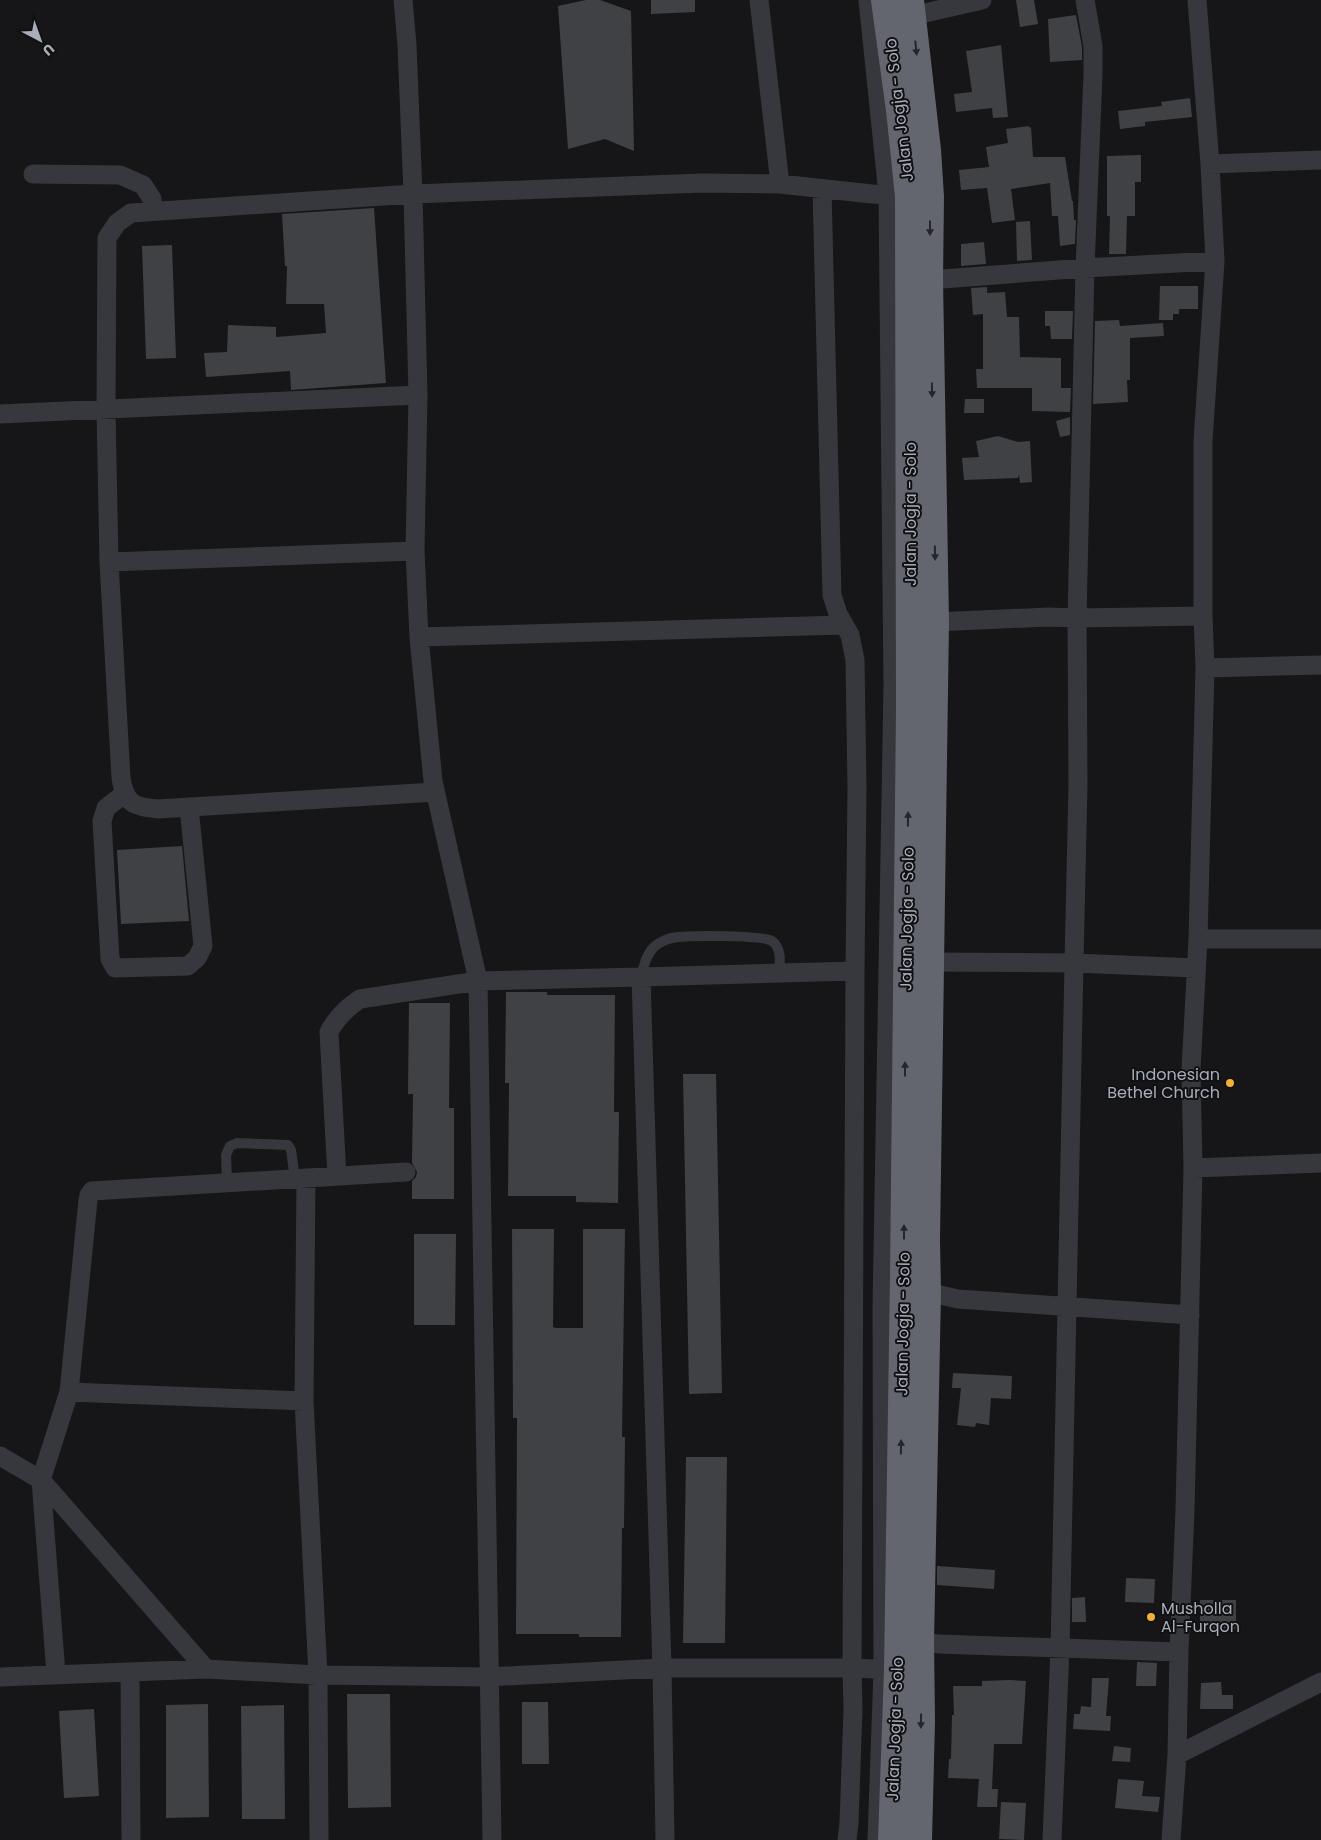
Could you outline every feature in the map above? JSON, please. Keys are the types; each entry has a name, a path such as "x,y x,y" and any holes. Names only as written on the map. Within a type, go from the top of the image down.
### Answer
{"highway":[{"name":"Jalan Jogja - Solo","path":"885,0 900,110 909,196 901,630 904,1276 891,1603 918,1840"},
{"name":"Jalan Jogja - Solo","path":"892,1840 900,1671 920,1641 927,1292 926,1240 930,1064 929,962 936,622 929,280 909,196 927,150 911,8"}],"street":[{"path":"402,0 407,45 413,194 418,395 415,551 418,637 435,792 478,981 492,1840"},
{"path":"759,0 780,184"},
{"path":"435,792 188,807 141,808 134,805 124,794 121,778 109,562 106,410 108,238 117,224 131,213 413,194 702,183 780,184 909,196 868,0"},
{"path":"911,8 982,0"},
{"path":"1052,1840 1060,1648 1078,784 1077,618 1085,268 1093,46 1085,0"},
{"path":"1171,1840 1177,1755 1185,1510 1193,1168 1191,1069 1198,939 1205,668 1203,616 1203,441 1214,261 1210,164 1197,0"},
{"path":"1210,164 1321,160"},
{"path":"33,174 120,175 143,185 152,199 153,211"},
{"path":"822,189 832,595 838,614 850,635 855,660 857,788 852,1668 854,1710 847,1840"},
{"path":"929,280 1085,268 1214,261"},
{"path":"0,414 418,395"},
{"path":"109,562 415,551"},
{"path":"936,622 1048,617 1203,616"},
{"path":"418,637 844,625"},
{"path":"1205,668 1321,665"},
{"path":"124,794 106,808 102,821 110,959 115,968 188,966 196,958 203,946 188,807"},
{"path":"1198,939 1321,939"},
{"path":"929,962 1074,963 1196,968"},
{"path":"337,1176 329,1032 336,1019 349,1006 360,999 478,981 856,971"},
{"path":"641,977 662,1668 665,1840"},
{"path":"1193,1168 1321,1163"},
{"path":"56,1674 41,1480 68,1392 88,1195 95,1190 406,1172"},
{"path":"300,1178 304,1401 318,1675 319,1840"},
{"path":"927,1292 958,1299 1190,1315"},
{"path":"68,1392 304,1401"},
{"path":"0,1456 41,1480 206,1669"},
{"path":"920,1641 938,1644 1179,1652"},
{"path":"0,1677 206,1669 318,1675 488,1677 662,1668 852,1668 900,1671 876,1840"},
{"path":"130,1672 131,1840"},
{"path":"1177,1755 1321,1682"}],"lane":[{"path":"641,977 647,956 654,946 670,938 684,937 771,940 778,948 779,973"},
{"path":"228,1183 226,1155 230,1146 237,1143 288,1145 300,1178"}],"building":[{"path":"586,0 600,0 631,11 634,151 605,139 568,149 558,6"},
{"path":"651,0 695,0 695,12 651,14"},
{"path":"1016,0 1034,0 1038,24 1020,27"},
{"path":"1076,15 1082,47 1082,60 1050,62 1048,19"},
{"path":"1001,45 1008,117 993,118 992,108 956,112 954,94 972,92 966,51"},
{"path":"1190,98 1192,117 1145,122 1145,126 1120,129 1118,111 1162,106 1161,102"},
{"path":"1029,126 1029,128 1031,127 1033,157 1065,157 1073,201 1074,220 1076,220 1075,244 1060,246 1058,216 1052,216 1050,183 1011,189 1015,220 992,223 987,188 961,190 959,170 989,167 986,147 1008,143 1006,129"},
{"path":"1141,155 1141,182 1135,182 1135,216 1127,216 1126,254 1109,254 1110,216 1107,216 1107,156"},
{"path":"374,208 386,383 291,390 290,371 206,377 204,353 227,352 228,325 276,327 276,337 326,333 324,304 286,304 287,266 285,266 282,214"},
{"path":"1030,221 1032,260 1017,261 1016,222"},
{"path":"984,242 986,264 961,266 961,244"},
{"path":"172,245 176,358 146,359 142,246"},
{"path":"1160,286 1198,286 1198,309 1179,309 1179,314 1173,314 1173,320 1159,320"},
{"path":"987,287 987,293 1005,292 1007,317 1019,317 1020,357 1061,358 1061,388 1071,388 1070,412 1032,411 1032,388 977,388 976,369 983,369 983,314 973,315 971,288"},
{"path":"1045,311 1073,311 1072,339 1051,339 1050,326 1045,326"},
{"path":"1119,320 1120,326 1163,323 1164,336 1130,338 1130,380 1127,380 1128,402 1093,404 1095,321"},
{"path":"965,399 984,399 984,413 964,413"},
{"path":"1070,417 1070,435 1060,437 1056,421"},
{"path":"998,436 1018,442 1030,441 1032,482 1020,483 1019,474 1018,478 964,480 962,458 979,457 976,441"},
{"path":"182,846 189,921 121,924 117,850"},
{"path":"506,992 547,992 547,995 615,995 614,1112 619,1112 618,1203 576,1202 576,1196 508,1196 509,1083 505,1083"},
{"path":"409,1003 450,1003 449,1108 454,1108 454,1199 412,1199 412,1181 416,1177 417,1172 412,1163 413,1094 408,1094"},
{"path":"683,1074 716,1074 722,1393 689,1394"},
{"path":"512,1229 554,1229 553,1327 583,1328 583,1229 625,1229 622,1437 625,1437 621,1637 579,1637 579,1634 516,1634 517,1418 513,1418"},
{"path":"414,1234 456,1234 455,1325 414,1325"},
{"path":"953,1373 1012,1376 1011,1399 991,1398 989,1425 976,1423 975,1427 957,1425 961,1388 952,1388"},
{"path":"686,1457 727,1457 725,1643 683,1643"},
{"path":"937,1566 995,1570 994,1589 937,1585"},
{"path":"1126,1578 1155,1579 1154,1603 1125,1602"},
{"path":"1085,1597 1086,1622 1072,1622 1072,1598"},
{"path":"1200,1600 1236,1600 1236,1629 1200,1629"},
{"path":"1137,1662 1157,1663 1156,1686 1136,1686"},
{"path":"1092,1678 1109,1678 1106,1716 1111,1716 1110,1731 1073,1729 1074,1714 1080,1714 1081,1706 1091,1707"},
{"path":"982,1681 1026,1681 1022,1744 994,1744 992,1789 998,1789 997,1807 977,1807 979,1779 948,1778 949,1759 951,1759 952,1715 954,1715 953,1686 982,1686"},
{"path":"1221,1682 1222,1695 1233,1695 1233,1709 1200,1709 1201,1683"},
{"path":"347,1694 390,1694 391,1807 348,1808"},
{"path":"522,1702 548,1702 549,1764 522,1764"},
{"path":"208,1704 209,1817 166,1818 166,1705"},
{"path":"284,1705 285,1819 242,1819 241,1706"},
{"path":"94,1709 99,1796 64,1798 59,1711"},
{"path":"1114,1746 1131,1748 1130,1762 1112,1761"},
{"path":"1118,1779 1144,1781 1142,1796 1160,1797 1158,1812 1115,1808"},
{"path":"1001,1802 1026,1803 1024,1840 999,1839"}],"place":[{"name":"Indonesian Bethel Church","path":"1230,1083"},
{"name":"Musholla Al-Furqon","path":"1151,1617"}]}
